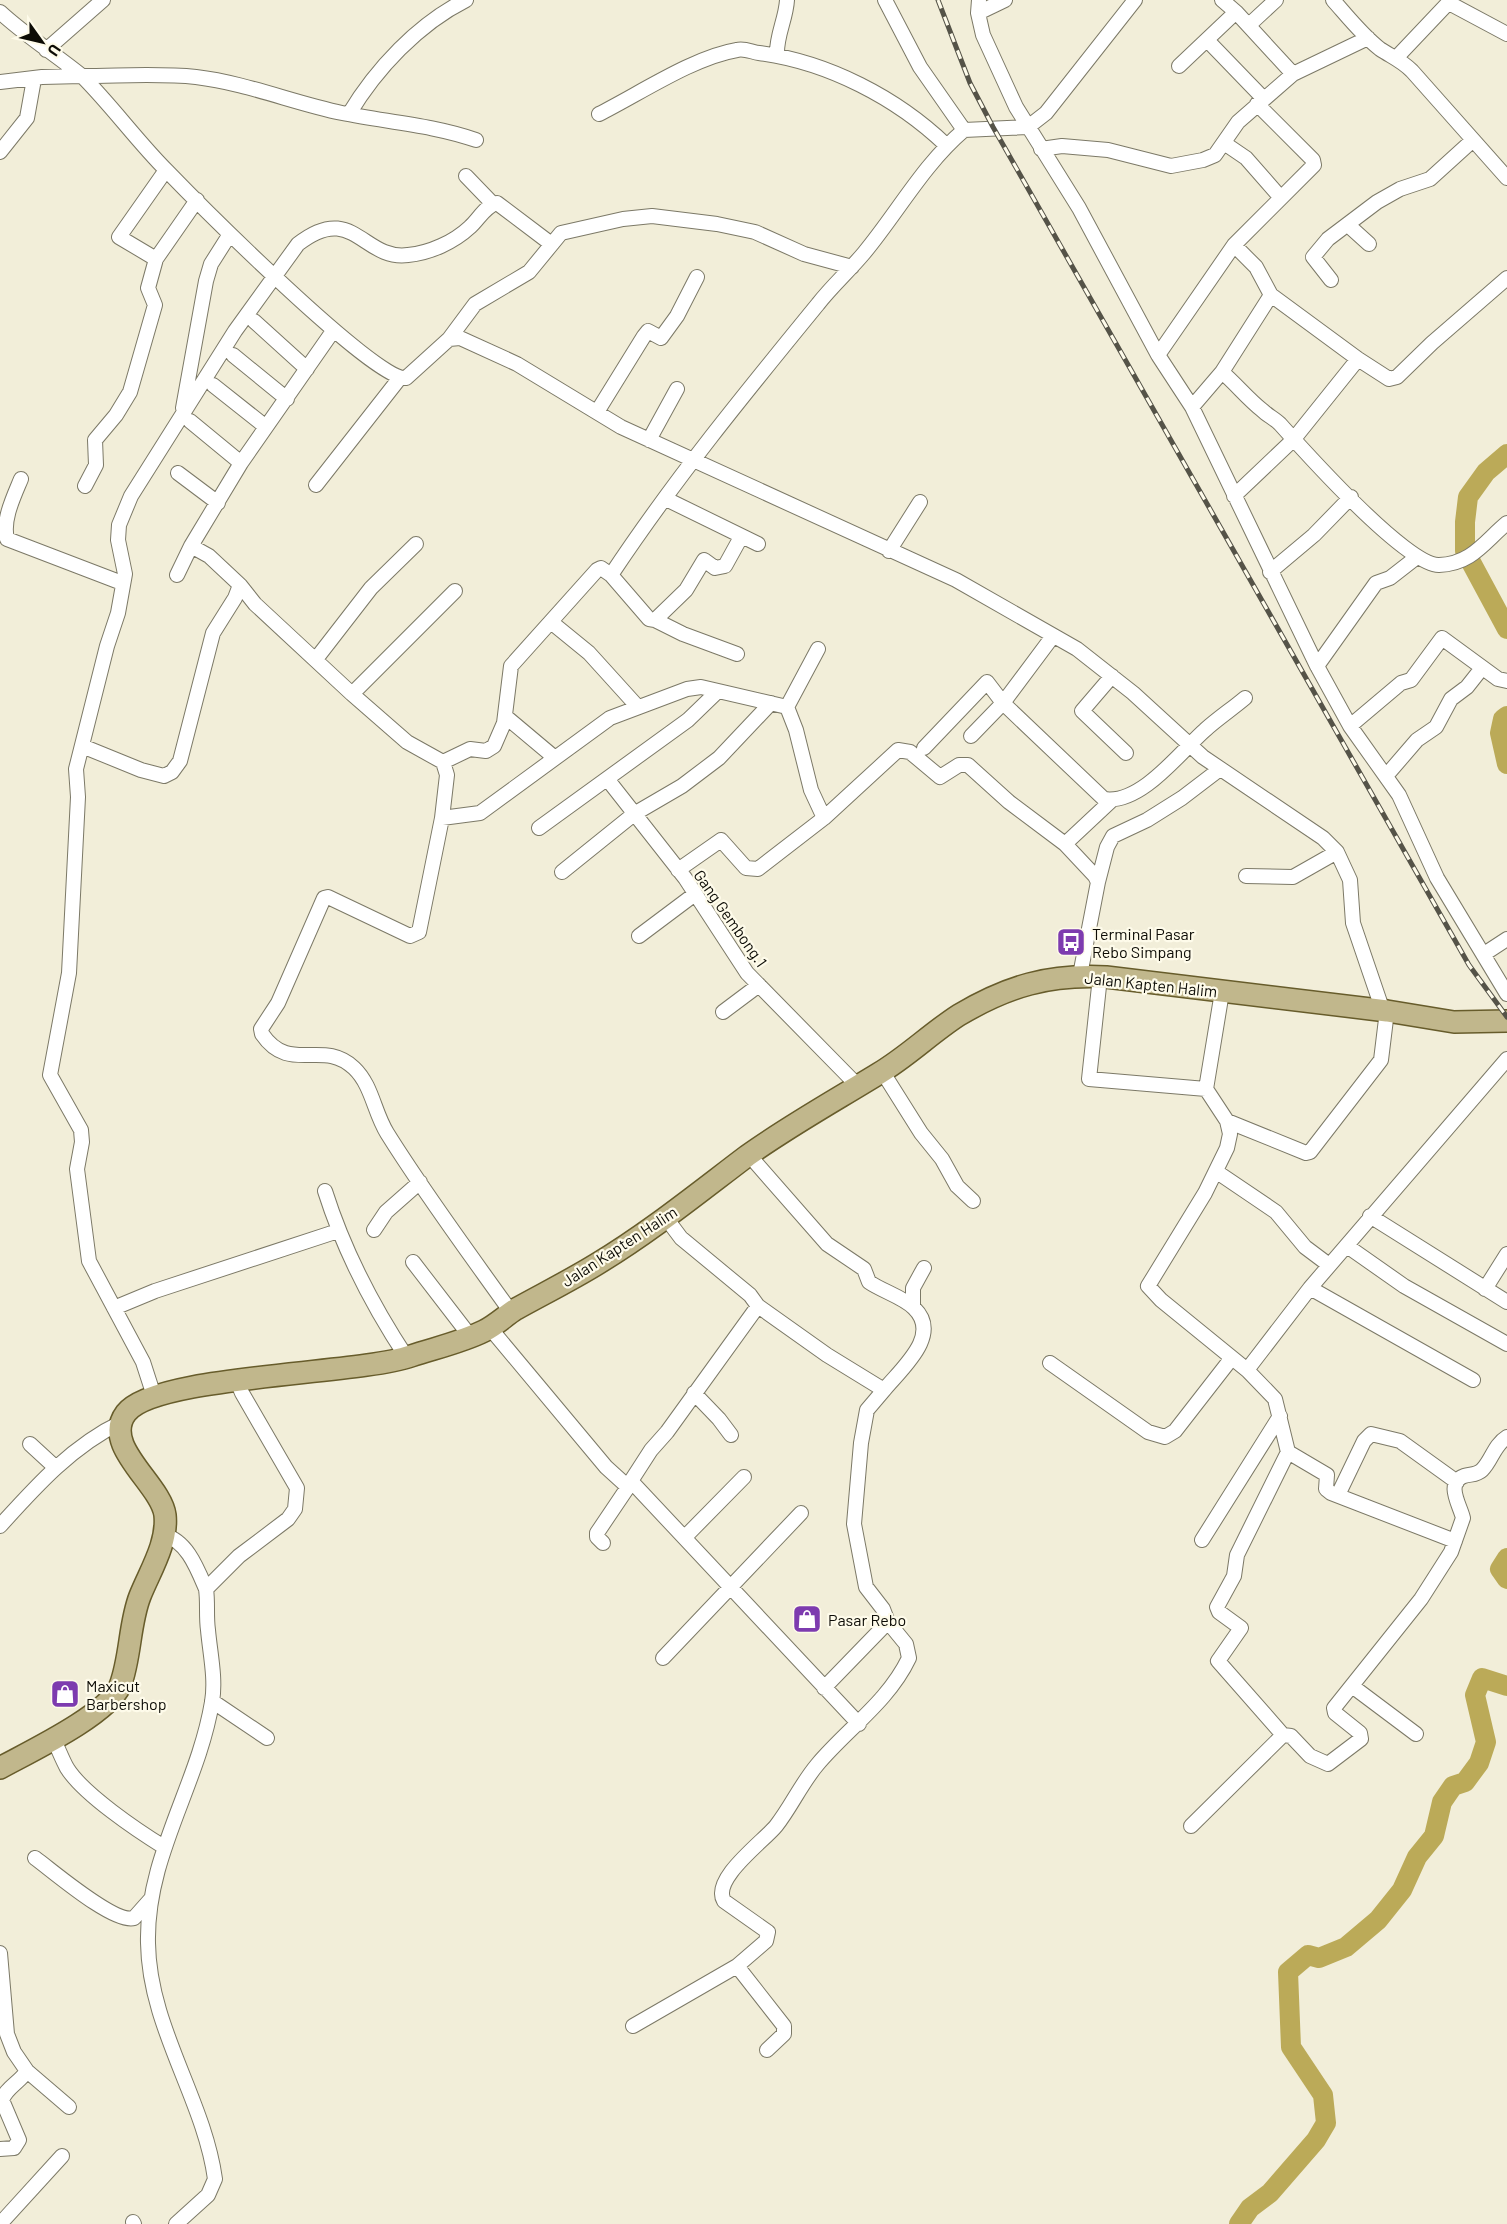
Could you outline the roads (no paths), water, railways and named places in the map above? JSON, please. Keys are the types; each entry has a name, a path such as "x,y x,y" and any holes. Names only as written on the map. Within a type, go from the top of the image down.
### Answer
{"main road":[{"name":"Jalan Kapten Halim","path":"122,1422 129,1410 154,1396 237,1381 356,1367 407,1358 490,1328 511,1312 597,1264 666,1218 749,1155 882,1071 958,1016 1004,992 1052,977 1090,976 1385,1011 1454,1022 1502,1025"},
{"path":"0,1767 104,1706 120,1684 130,1628 164,1535 165,1520 161,1501 126,1452 122,1438 122,1422"}],"street":[{"path":"46,50 103,0"},
{"path":"349,114 375,74 429,24 466,0"},
{"path":"777,55 776,42 785,17 787,0"},
{"path":"885,0 920,67 964,130"},
{"path":"1005,0 978,7 983,35 1028,128 1084,216 1158,355 1192,407 1317,666 1350,726 1406,807 1437,878 1507,994"},
{"path":"611,575 691,461 818,303 852,267 946,146 964,130 1028,128 1046,113 1135,0"},
{"path":"1222,0 1249,25 1293,75"},
{"path":"1249,25 1276,0"},
{"path":"1333,0 1368,38 1386,53 1397,57 1507,178"},
{"path":"1397,57 1450,2 1507,34"},
{"path":"0,12 82,76 113,107 166,170 333,331 380,368 399,379 405,378 449,339 475,304 528,272 550,243 568,230 652,216 692,220 755,232 804,254 852,267"},
{"path":"1179,66 1236,12"},
{"path":"1041,149 1062,146 1108,150 1179,166 1215,155 1231,129 1293,75 1368,38"},
{"path":"1158,355 1234,245 1311,168 1313,160 1207,40"},
{"path":"599,114 679,72 738,49 777,55 852,80 898,107 946,146"},
{"path":"0,82 82,76 197,77 396,124 445,129 476,140"},
{"path":"0,152 27,118 34,79"},
{"path":"1331,280 1313,257 1328,239 1385,198 1430,178 1473,140"},
{"path":"1224,143 1252,164 1281,198"},
{"path":"156,259 119,237 166,170"},
{"path":"466,176 493,204 503,206 550,243"},
{"path":"85,486 96,465 94,440 116,415 130,392 155,305 148,288 156,259 197,200"},
{"path":"154,1396 143,1362 89,1261 77,1168 82,1143 81,1130 50,1075 69,973 78,797 76,769 107,646 118,613 125,573 118,540 119,525 131,496 186,419 235,331 298,244 332,227 343,228 387,253 409,255 452,241 493,204"},
{"path":"1348,225 1370,244"},
{"path":"186,419 206,281 211,264 230,234"},
{"path":"1234,245 1256,267 1271,295 1389,379 1397,377 1432,343 1507,278"},
{"path":"597,412 648,331 662,338 677,316 697,277"},
{"path":"1192,407 1222,372 1271,295"},
{"path":"254,321 307,369"},
{"path":"177,575 191,546 241,463 333,331"},
{"path":"449,339 460,338 517,364 597,412 691,461 838,524 890,551 956,580 1077,649 1112,676 1189,746 1323,838 1337,852 1350,880 1353,923 1385,1011 1381,1060 1310,1152 1306,1153 1227,1121"},
{"path":"233,355 286,399"},
{"path":"1233,496 1293,440 1358,359"},
{"path":"1222,372 1261,410 1278,422 1293,440 1351,497 1427,564 1439,565 1466,558 1487,546 1507,523"},
{"path":"316,485 399,379"},
{"path":"213,385 266,427"},
{"path":"649,440 677,389"},
{"path":"186,419 241,463"},
{"path":"178,473 218,503"},
{"path":"21,479 11,500 5,532 7,539 122,583"},
{"path":"1270,572 1314,535 1351,497"},
{"path":"666,499 758,544"},
{"path":"890,551 920,502"},
{"path":"655,620 686,590 704,560 715,568 724,566 741,537"},
{"path":"316,659 371,588 417,544"},
{"path":"191,546 209,556 240,585 255,604 407,742 443,762 447,774 442,818 418,932 410,936 328,897 324,898 278,1003 261,1029 266,1041 281,1052 297,1057 314,1054 337,1055 354,1068 369,1090 383,1127 511,1312"},
{"path":"1317,666 1376,583 1390,578 1417,557"},
{"path":"443,762 470,749 490,749 499,737 505,716 511,666 517,656 601,568 611,575 649,619 737,654"},
{"path":"81,747 141,770 164,776 172,772 180,761 186,742 213,633 235,598 240,585"},
{"path":"352,694 455,591"},
{"path":"551,622 589,653 637,706"},
{"path":"971,736 1004,703 1053,636"},
{"path":"1350,726 1401,683 1411,680 1442,638 1498,679 1507,681"},
{"path":"818,649 787,707 796,730 811,790 824,818"},
{"path":"1386,776 1417,741 1436,727 1451,699 1467,687 1482,668"},
{"path":"1112,676 1082,711 1126,753"},
{"path":"924,748 987,682 1004,703 1104,799 1112,800"},
{"path":"442,818 480,813 610,718 687,689 700,687 787,707"},
{"path":"539,828 688,720 718,691"},
{"path":"1065,844 1112,800 1146,784 1245,698"},
{"path":"562,872 634,814 682,786 719,758 771,703"},
{"path":"505,716 555,758"},
{"path":"678,870 721,840 746,868 758,868 824,818 898,750 903,748 940,777 959,765 972,767 1009,802 1065,844 1098,882"},
{"path":"1206,1089 1089,1079 1090,976 1098,882 1107,847 1113,836 1147,820 1182,798 1220,769"},
{"name":"Gang Gembong.1","path":"608,780 678,870 747,973 858,1086"},
{"path":"1246,876 1293,877 1337,852"},
{"path":"639,936 695,894"},
{"path":"1484,954 1507,939"},
{"path":"723,1012 759,985"},
{"path":"1222,992 1206,1089 1227,1121 1230,1134 1227,1148 1217,1172 1148,1286 1161,1300 1247,1370 1275,1399 1288,1452 1237,1555 1234,1576 1217,1609 1241,1628 1218,1661 1283,1735 1291,1736 1310,1756 1330,1764 1361,1739 1360,1733 1334,1711 1421,1599 1455,1541 1463,1518 1455,1497 1457,1482 1462,1477 1477,1474 1483,1469 1499,1442 1507,1437"},
{"path":"1247,1370 1329,1265 1450,1128 1507,1059"},
{"path":"882,1071 921,1133 942,1159 957,1186 973,1201"},
{"path":"749,1155 827,1244 864,1269 869,1282 913,1307"},
{"path":"1217,1172 1276,1212 1305,1247 1329,1265"},
{"path":"374,1230 387,1212 420,1182"},
{"path":"324,1191 338,1231 376,1312 407,1358"},
{"path":"1370,1216 1507,1302"},
{"path":"666,1218 681,1239 750,1294 758,1306 827,1355 884,1390"},
{"path":"114,1308 155,1291 338,1231"},
{"path":"1347,1246 1404,1286 1507,1344"},
{"path":"1485,1289 1507,1254"},
{"path":"413,1262 470,1336"},
{"path":"633,2026 737,1966 768,1936 765,1930 724,1900 721,1895 725,1881 742,1859 774,1828 816,1766 880,1700 909,1658 906,1644 888,1622 883,1609 866,1587 854,1524 861,1443 867,1410 923,1340 925,1329 913,1307 913,1288 924,1268"},
{"path":"1310,1288 1473,1380"},
{"path":"603,1543 597,1538 597,1533 758,1306"},
{"path":"490,1328 606,1467 630,1484 685,1537 859,1724"},
{"path":"1050,1363 1148,1432 1165,1437 1176,1431 1232,1359"},
{"path":"206,1589 239,1556 288,1519 296,1509 298,1498 297,1488 237,1381"},
{"path":"694,1394 719,1419 731,1435"},
{"path":"1202,1540 1280,1416"},
{"path":"0,1526 55,1467 100,1432 122,1422"},
{"path":"1338,1495 1364,1441 1371,1434 1400,1442 1457,1482"},
{"path":"30,1444 55,1467"},
{"path":"1288,1452 1327,1475 1326,1489 1455,1541"},
{"path":"685,1537 744,1477"},
{"path":"663,1658 801,1513"},
{"path":"164,1535 180,1542 206,1589 213,1701 164,1847 150,1900 148,1945 155,1990 166,2037 195,2112 215,2180 208,2195 176,2224"},
{"path":"824,1688 888,1622"},
{"path":"1352,1686 1416,1734"},
{"path":"213,1701 267,1738"},
{"path":"1191,1826 1283,1735"},
{"path":"53,1738 68,1769 77,1779 136,1830 164,1847"},
{"path":"35,1858 84,1894 122,1918 134,1918 150,1900"},
{"path":"0,1953 7,2034 14,2052 27,2071 69,2107"},
{"path":"737,1966 784,2026 784,2034 767,2050"},
{"path":"0,2149 14,2148 19,2140 2,2100 4,2094 20,2082 27,2071"},
{"path":"0,2224 62,2156"}],"waterway":[{"path":"1507,454 1486,472 1468,497 1465,522 1465,551 1507,629"},
{"path":"1507,716 1503,719 1500,733 1507,764"},
{"path":"1507,1558 1500,1569 1507,1579"},
{"path":"1239,2224 1250,2208 1270,2193 1316,2140 1326,2123 1323,2095 1291,2047 1288,1972 1308,1955 1319,1958 1346,1947 1378,1920 1402,1890 1417,1857 1434,1836 1442,1802 1453,1786 1465,1782 1479,1763 1486,1742 1475,1695 1482,1678 1507,1686"}],"railway":[{"path":"938,0 970,83 993,127 1469,965 1507,1017"}],"place":[{"name":"Terminal Pasar Rebo Simpang","path":"1071,942"},
{"name":"Pasar Rebo","path":"807,1619"},
{"name":"Maxicut Barbershop","path":"65,1694"}]}
